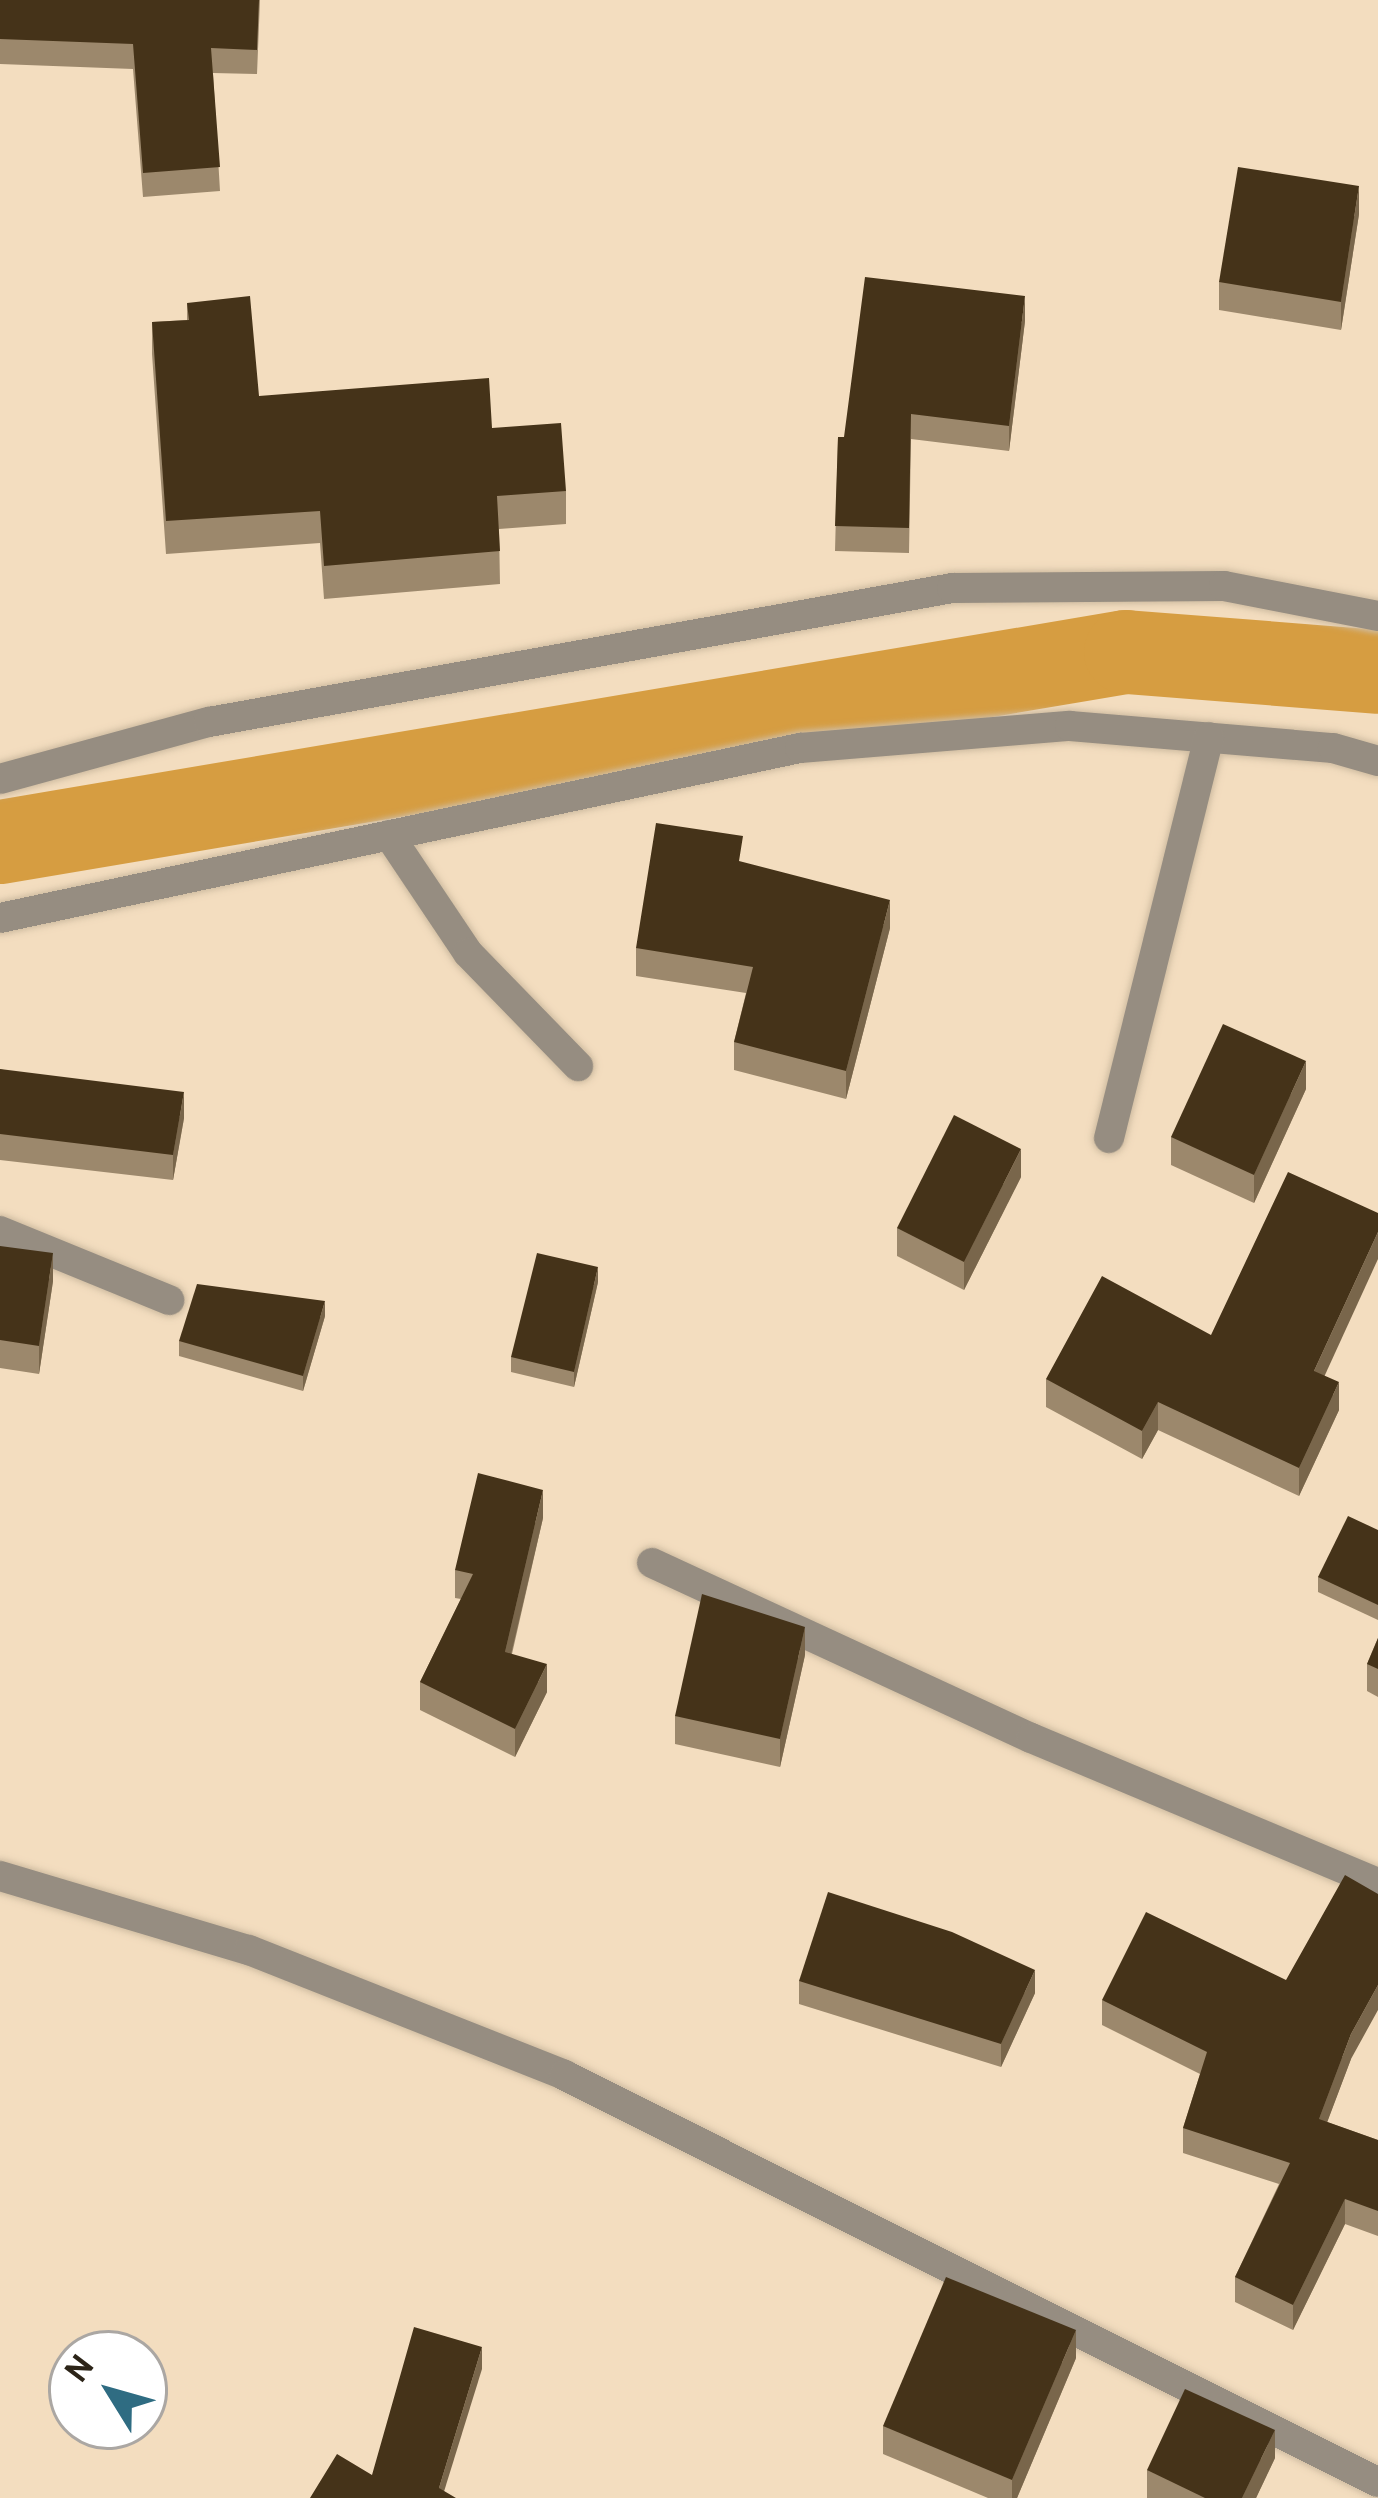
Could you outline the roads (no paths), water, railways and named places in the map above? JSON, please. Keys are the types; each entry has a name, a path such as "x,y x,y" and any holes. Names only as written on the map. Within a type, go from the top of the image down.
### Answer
{"street":[{"path":"0,779 209,722 952,588 1223,586 1375,606"},
{"path":"0,918 800,748 1070,727 1333,748 1378,761"},
{"path":"1108,1138 1209,737"},
{"path":"389,835 468,953 578,1066"},
{"path":"0,1231 169,1300"},
{"path":"652,1563 1031,1738 1378,1883"},
{"path":"0,1876 249,1950 564,2075 1378,2482"}],"waterway":[{"path":"0,842 1126,652 1378,672"}]}
